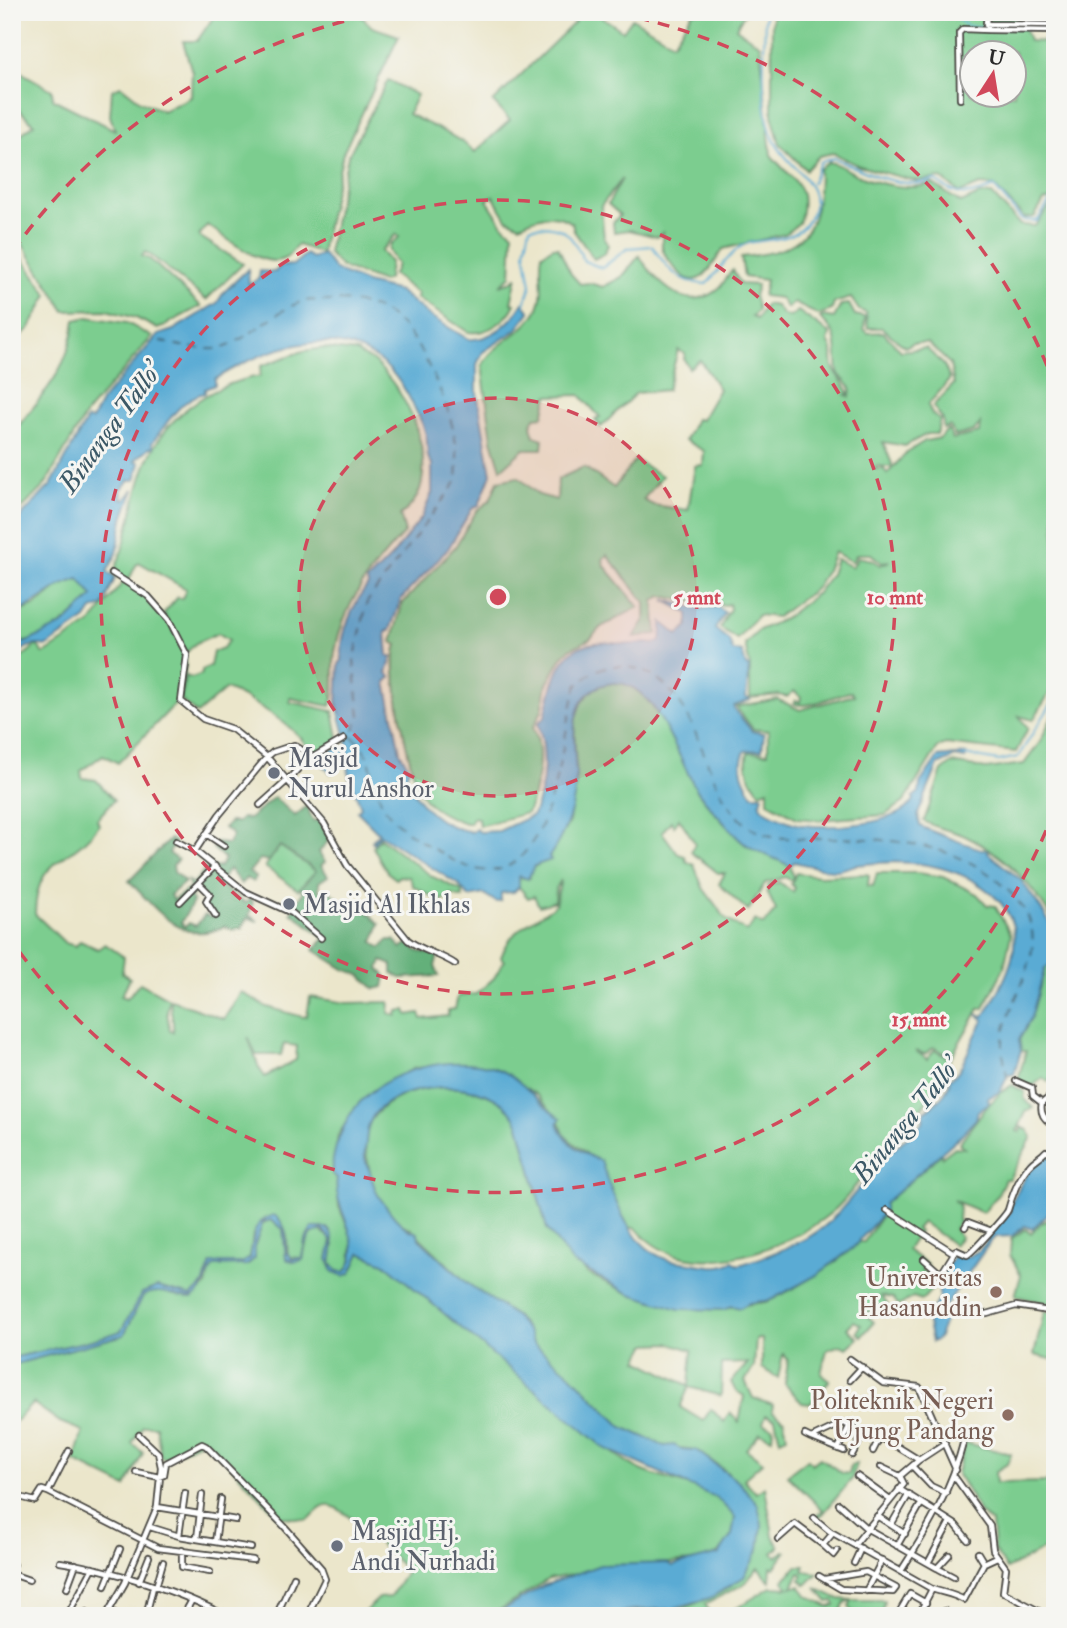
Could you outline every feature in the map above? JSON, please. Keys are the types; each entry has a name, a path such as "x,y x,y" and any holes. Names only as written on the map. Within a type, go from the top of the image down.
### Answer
{"street":[{"path":"988,12 988,26"},
{"path":"959,38 963,29 1055,25"},
{"path":"988,26 1055,31"},
{"path":"112,573 148,596 169,620 187,655 181,701 203,719 232,729 267,757 324,823 347,864 408,940 455,964"},
{"path":"195,851 273,752 294,745 313,757 344,739"},
{"path":"260,805 305,761"},
{"path":"206,834 224,846"},
{"path":"176,841 195,851 246,892 292,913 321,938"},
{"path":"180,902 215,866"},
{"path":"200,884 210,894 205,901 216,916"},
{"path":"1016,1081 1032,1088 1033,1096 1042,1103 1044,1118 1055,1128"},
{"path":"1042,1103 1055,1093"},
{"path":"924,1259 941,1274 957,1250 967,1255 973,1253 989,1230 1008,1212 1010,1199 1030,1165 1046,1151 1055,1157"},
{"path":"887,1210 954,1253"},
{"path":"965,1227 968,1222 989,1230"},
{"path":"944,1308 957,1313 987,1314 1012,1306 1055,1312"},
{"path":"850,1359 883,1383 919,1387 955,1473 990,1526 993,1550 1006,1568 1003,1592 1048,1616"},
{"path":"850,1380 862,1367"},
{"path":"811,1437 838,1424 850,1425 880,1437 919,1460"},
{"path":"838,1449 850,1425"},
{"path":"852,1455 865,1431"},
{"path":"106,1616 126,1579 157,1507 162,1467 158,1454 139,1435"},
{"path":"805,1435 844,1451"},
{"path":"873,1451 880,1437"},
{"path":"901,1571 946,1493 964,1440"},
{"path":"900,1476 944,1443"},
{"path":"136,1472 159,1478 164,1475 166,1463 202,1444 206,1446 321,1568 325,1579 307,1616"},
{"path":"48,1492 69,1451"},
{"path":"912,1466 931,1486 946,1493"},
{"path":"855,1544 905,1483 900,1476 881,1467"},
{"path":"857,1476 890,1500"},
{"path":"899,1489 960,1528 968,1541"},
{"path":"12,1495 35,1502 41,1490 48,1492 141,1542 165,1550 253,1560"},
{"path":"178,1536 185,1493"},
{"path":"891,1525 909,1494"},
{"path":"197,1539 202,1495"},
{"path":"166,1509 167,1499"},
{"path":"215,1542 221,1499"},
{"path":"839,1504 866,1528 954,1577"},
{"path":"897,1546 921,1504"},
{"path":"157,1507 236,1520"},
{"path":"877,1517 905,1534"},
{"path":"814,1518 832,1533 932,1588 955,1594 965,1600 984,1563 997,1557"},
{"path":"928,1563 950,1522"},
{"path":"778,1539 796,1524 834,1556"},
{"path":"149,1527 178,1536 251,1548"},
{"path":"823,1545 832,1533"},
{"path":"854,1563 861,1548"},
{"path":"105,1586 120,1549"},
{"path":"182,1550 182,1567 210,1572"},
{"path":"978,1553 984,1563"},
{"path":"939,1569 948,1555"},
{"path":"139,1582 149,1557"},
{"path":"867,1589 882,1560"},
{"path":"60,1562 93,1568 163,1589 226,1616"},
{"path":"146,1616 163,1562"},
{"path":"67,1588 76,1564"},
{"path":"67,1616 93,1568"},
{"path":"865,1572 874,1576 896,1588 893,1592 856,1590 837,1587 822,1577 865,1572"},
{"path":"12,1574 29,1580"},
{"path":"835,1576 837,1587"},
{"path":"276,1616 293,1577"},
{"path":"882,1592 888,1583"},
{"path":"918,1616 932,1588"},
{"path":"897,1616 909,1594 926,1603"},
{"path":"183,1616 192,1600"},
{"path":"110,1610 119,1616"}],"green space":[{"path":"217,12 357,12 372,27 399,36 343,153 321,253 298,245 287,257 278,261 268,260 246,251 207,225 199,236 243,264 206,300 152,256 145,252 142,256 150,259 201,306 158,329 136,318 106,310 65,311 12,228 12,141 34,124 12,103 12,67 52,90 53,99 115,130 110,116 112,90 121,86 140,101 163,111 191,97 192,72 183,41 197,41"},
{"path":"572,12 594,12 623,31 632,18 673,43 693,12 752,12 744,14 736,28 760,45 771,155 801,191 803,200 799,223 785,234 723,249 702,277 690,280 682,276 664,252 663,232 657,237 629,230 614,232 613,223 620,215 608,204 622,179 601,206 604,238 608,245 604,254 594,259 574,231 572,223 566,219 546,216 520,225 507,219 493,196 487,200 503,225 513,233 511,276 500,285 513,281 517,276 511,303 515,304 496,326 475,332 468,332 416,298 418,294 393,275 397,264 389,251 390,245 399,237 396,234 381,251 390,262 388,279 383,282 341,267 328,253 348,156 388,80 417,95 408,114 453,136 475,152 510,120 493,102 575,22 570,16"},
{"path":"772,12 1016,12 1028,38 958,38 958,108 1028,108 1028,38 1029,41 1051,42 1055,91 1055,198 1044,201 1034,217 1024,218 994,186 980,185 960,193 941,178 916,181 859,166 833,153 819,156 806,170 780,144 772,115"},
{"path":"829,162 883,184 913,187 932,183 961,203 979,195 992,194 1020,225 1035,226 1051,205 1055,208 1055,684 1033,720 1019,716 1028,728 1016,752 946,744 938,747 904,802 885,815 818,820 797,818 768,802 768,789 760,792 750,778 747,768 748,752 768,753 768,731 753,729 736,707 777,699 800,710 854,695 851,692 808,705 794,704 796,700 800,702 801,697 794,691 787,697 779,695 750,698 750,667 745,644 759,630 784,619 817,593 831,574 836,559 852,567 858,557 873,560 880,565 890,561 881,562 871,554 857,554 852,562 834,552 815,589 777,617 758,615 737,639 720,628 730,609 729,604 722,606 717,601 691,602 662,596 654,601 657,634 634,637 645,620 645,602 607,555 603,559 604,565 639,607 601,627 590,639 570,649 562,657 547,684 542,710 533,728 539,747 539,758 534,794 527,813 479,826 478,818 473,817 470,823 465,823 440,812 425,799 416,781 401,718 395,673 397,645 392,642 402,604 455,547 476,512 490,500 498,481 518,477 539,495 557,500 558,479 584,467 614,488 635,460 662,476 643,500 653,505 688,510 695,466 703,465 704,451 685,440 696,419 701,420 719,389 700,360 689,368 684,359 685,354 678,350 667,390 636,393 601,427 595,420 600,417 580,395 548,396 543,416 535,417 531,426 534,436 543,439 542,449 524,449 501,469 492,440 482,366 494,350 526,325 538,308 542,254 558,247 571,274 580,284 589,283 603,287 622,277 639,256 663,285 684,297 695,299 707,296 719,288 733,270 740,284 757,285 754,296 758,310 752,317 757,319 766,304 776,306 783,315 790,317 798,311 830,334 828,342 832,349 833,365 848,390 849,394 846,395 850,397 851,388 838,373 834,336 820,318 822,316 834,318 841,305 849,304 855,315 865,317 864,329 868,333 883,332 901,351 926,348 944,365 950,379 928,405 932,414 940,420 937,434 927,434 905,446 883,442 892,464 891,467 876,466 875,469 884,469 887,474 907,452 925,441 940,438 948,429 953,439 979,433 980,424 974,431 955,436 950,426 943,429 943,420 933,406 954,384 950,364 928,343 913,343 905,347 882,328 868,328 866,313 859,310 851,298 834,303 832,310 818,315 794,303 787,308 780,298 763,296 766,280 744,277 741,257 780,250 804,234 816,208 819,169"},
{"path":"12,243 48,295 29,329 12,342"},
{"path":"88,317 127,323 152,337 87,412 45,485 12,519 12,426 19,425 55,377 68,351 75,320"},
{"path":"324,348 357,352 374,362 389,378 413,419 419,437 423,472 420,489 413,503 400,515 405,532 370,572 345,618 335,652 331,706 290,698 290,702 333,711 339,742 317,754 273,715 226,689 197,714 181,700 186,676 192,678 202,674 202,670 210,666 213,652 223,648 229,640 218,633 196,643 186,653 164,613 178,597 182,599 186,589 140,563 136,565 128,582 113,573 123,548 144,470 152,451 175,420 189,407 222,387 260,376 261,366 303,351"},
{"path":"79,579 93,596 86,603 46,635 24,642 14,641 14,615 34,606 62,585"},
{"path":"123,582 143,594 169,623 186,657 186,665 179,700 118,763 103,755 81,771 82,778 96,780 114,800 97,819 99,825 88,838 48,870 37,895 35,914 65,943 76,946 80,941 98,949 105,944 124,957 122,973 130,978 121,996 127,998 140,983 169,999 167,1012 170,1031 173,1032 171,1000 224,1019 241,992 267,1007 303,1017 307,1016 310,997 347,1003 390,1002 389,1013 397,1016 398,1011 406,1010 408,1015 420,1013 422,1019 448,1016 448,1010 455,1009 458,996 476,994 494,978 504,961 501,957 506,946 517,931 555,905 561,880 556,888 555,901 539,906 534,896 528,898 519,887 518,878 530,878 530,870 549,857 569,822 576,776 574,723 581,703 594,687 614,682 633,687 645,697 666,727 696,789 735,835 746,845 790,866 793,877 791,881 785,877 765,883 748,911 719,884 725,873 718,873 691,852 695,843 679,818 674,826 671,821 662,832 678,854 685,856 686,861 694,865 703,888 726,919 747,932 755,920 763,925 776,910 767,892 769,885 779,882 793,892 795,888 791,884 796,873 820,876 866,874 869,875 868,886 873,886 877,873 917,873 943,877 977,894 987,905 995,906 1011,935 1004,968 984,1008 979,1009 951,1057 933,1047 925,1054 916,1051 927,1059 934,1050 950,1059 917,1115 872,1160 873,1164 832,1212 788,1240 734,1257 706,1259 680,1256 656,1246 636,1228 630,1228 613,1200 602,1166 565,1136 558,1119 537,1095 499,1071 471,1064 415,1068 388,1082 360,1102 338,1135 333,1171 337,1178 339,1207 353,1239 351,1264 345,1272 337,1271 331,1263 334,1245 327,1228 312,1228 305,1241 302,1258 288,1257 287,1236 279,1219 265,1218 253,1234 250,1258 242,1263 211,1263 203,1285 191,1296 157,1287 142,1293 122,1331 12,1358 12,665 37,645 44,654 91,623","holes":["248,1037 256,1055 281,1055 284,1044 297,1046 296,1060 265,1077"]},
{"path":"1055,710 1055,923 1037,896 1006,862 965,836 924,821 942,771 952,763 986,769 1024,764 1040,742"},
{"path":"274,797 295,816 307,806 313,821 319,820 330,839 319,852 325,862 321,865 328,876 319,882 319,891 326,895 329,891 349,908 358,902 380,924 373,942 381,948 388,940 394,940 401,948 408,943 418,951 438,956 435,966 439,976 401,978 392,973 392,965 382,961 379,969 386,976 384,987 375,989 360,975 344,969 314,950 325,938 291,912 303,892 300,888 316,871 280,846 269,861 260,859 249,872 256,877 253,882 246,878 241,884 229,869 218,884 245,903 250,899 253,902 249,915 258,921 247,918 242,928 233,930 225,926 210,932 183,929 160,913 129,881 170,839 175,842 169,853 178,860 173,865 174,872 185,882 170,895 173,900 190,888 188,881 193,884 208,865 219,868 225,859 213,848 216,843 228,844 233,835 224,828 230,822 249,819","holes":["197,892 205,899 201,905 214,915 211,918 205,915 196,926 189,923 185,927 181,923 193,902 190,897"]},
{"path":"380,838 433,877 462,891 463,898 452,895 440,901 413,886 409,877 399,876 396,879 387,872 373,847"},
{"path":"280,846 316,871 298,890 265,867"},
{"path":"1055,963 1055,1075 1048,1082 1043,1078 1031,1087 1018,1080 1026,1051 1021,1051 1019,1040 1031,1018 1045,968"},
{"path":"1012,1085 1025,1092 1024,1098 1033,1108 1026,1112 1017,1131 1021,1132 1021,1127 1028,1130 1032,1137 1009,1179 1005,1179 997,1196 983,1213 953,1200 959,1205 958,1220 965,1224 959,1222 954,1229 961,1237 954,1245 922,1222 916,1229 919,1232 907,1250 927,1264 921,1270 930,1276 924,1281 933,1288 922,1300 913,1297 899,1306 893,1298 881,1296 888,1305 882,1313 868,1311 866,1315 874,1322 862,1336 857,1332 861,1325 854,1321 847,1328 858,1338 847,1348 840,1345 827,1350 821,1373 830,1380 810,1404 802,1403 785,1384 788,1360 783,1354 778,1378 762,1368 762,1339 756,1339 754,1367 745,1381 753,1398 773,1405 772,1411 784,1420 787,1437 780,1440 775,1419 766,1415 763,1423 773,1428 772,1438 760,1433 746,1449 763,1462 744,1479 756,1493 765,1487 773,1536 779,1547 773,1553 777,1557 786,1552 774,1568 771,1567 770,1581 758,1568 744,1584 705,1604 712,1616 610,1616 656,1609 665,1615 717,1594 741,1576 750,1563 762,1525 727,1472 696,1450 664,1446 622,1427 570,1374 533,1343 523,1324 515,1316 467,1283 410,1228 390,1214 379,1199 372,1182 365,1146 367,1129 378,1112 396,1099 418,1091 467,1089 489,1096 507,1108 519,1125 547,1229 588,1274 630,1294 740,1308 781,1295 829,1266 858,1242 864,1242 884,1212 884,1204 941,1154 942,1157 955,1147 964,1148 959,1143 983,1111","holes":["669,1343 692,1350 689,1386 638,1360 647,1344","748,1363 731,1382 735,1390 744,1396 739,1422 730,1412 724,1422 711,1409 703,1421 680,1407 689,1387 721,1396 722,1364"]},
{"path":"1055,1217 1055,1305 1015,1296 1021,1275 1010,1255 1011,1239 1025,1229 1031,1233 1041,1223"},
{"path":"270,1220 283,1229 286,1258 293,1262 303,1260 309,1239 318,1230 330,1237 332,1246 328,1259 333,1272 351,1273 360,1253 384,1263 604,1447 641,1470 694,1487 718,1499 737,1519 735,1530 725,1546 719,1553 703,1560 603,1569 549,1579 490,1616 360,1616 379,1598 390,1597 407,1571 339,1509 324,1507 308,1520 278,1516 209,1443 202,1441 165,1459 161,1457 156,1426 143,1426 132,1443 143,1453 126,1487 74,1461 83,1431 60,1422 33,1403 12,1425 12,1365 124,1335 143,1295 162,1292 192,1298 206,1286 209,1272 214,1265 247,1265 255,1258 255,1244 263,1223"},
{"path":"1044,1312 1055,1314 1055,1360 1034,1355"},
{"path":"965,1443 1011,1454 1007,1464 995,1472 996,1483 1050,1482 1055,1492 1052,1545 1007,1569 994,1550 992,1523 980,1513 957,1473"},
{"path":"820,1458 842,1473 849,1474 851,1465 857,1464 852,1479 817,1521 816,1516 823,1510 787,1475 808,1459 812,1464"},
{"path":"797,1566 805,1566 803,1571 818,1573 806,1585 800,1580 803,1575 799,1573 792,1587 800,1586 808,1596 829,1607 835,1605 834,1601 828,1602 816,1588 839,1599 851,1600 844,1604 839,1616 724,1616 771,1587 788,1588 783,1581"},
{"path":"852,1600 884,1600 882,1613 888,1616 874,1613 872,1616 856,1616 849,1607"}],"water":[{"name":"Binanga Tallo'","path":"306,254 312,258 323,254 335,270 366,283 399,291 430,316 468,339 485,337 500,329 523,303 530,312 516,330 483,352 477,364 477,393 491,474 479,505 472,509 448,549 401,599 390,630 386,632 388,656 392,657 387,673 391,677 386,682 400,752 409,768 406,777 417,797 432,814 449,825 472,832 476,829 480,832 499,831 533,815 541,792 544,769 543,745 538,723 545,717 553,683 566,658 587,645 654,644 661,640 662,622 678,635 688,626 688,613 664,600 699,609 718,607 725,613 715,629 729,640 733,651 742,652 746,666 749,667 746,697 750,700 734,706 734,709 752,731 764,734 762,750 745,751 741,768 753,795 763,795 760,805 763,809 802,825 846,825 879,820 906,809 919,792 920,783 938,757 966,754 965,759 955,757 938,765 918,814 920,826 988,850 988,853 1021,880 1055,932 1055,963 1045,968 1031,1018 1019,1040 1021,1051 1014,1074 1008,1075 1000,1092 988,1098 989,1103 978,1111 976,1119 959,1137 884,1204 884,1212 853,1248 817,1275 771,1300 749,1303 740,1308 732,1306 724,1310 679,1309 630,1294 573,1263 547,1229 519,1125 509,1109 494,1098 475,1091 432,1088 393,1099 372,1118 367,1134 365,1159 374,1187 396,1219 406,1228 418,1233 419,1239 467,1283 515,1316 528,1331 533,1343 570,1374 622,1427 664,1446 674,1445 680,1449 696,1450 740,1483 758,1505 762,1525 759,1549 744,1577 710,1598 675,1608 670,1613 668,1609 634,1610 601,1616 493,1616 543,1586 600,1565 667,1563 672,1566 719,1554 732,1535 735,1517 717,1498 604,1448 384,1263 360,1253 351,1273 344,1276 333,1272 328,1259 332,1241 323,1230 312,1233 305,1245 303,1260 294,1262 286,1259 283,1229 271,1220 263,1222 255,1244 255,1258 247,1265 214,1266 203,1287 192,1298 162,1292 150,1293 143,1296 124,1335 12,1365 12,1358 121,1331 142,1293 157,1287 191,1296 203,1285 211,1263 242,1263 250,1258 257,1226 261,1221 274,1215 284,1226 286,1251 292,1259 302,1258 305,1241 312,1228 327,1228 333,1240 331,1263 337,1271 345,1272 353,1250 339,1202 337,1178 332,1174 334,1153 344,1125 364,1098 381,1085 401,1074 446,1063 469,1063 508,1074 548,1110 561,1118 558,1122 564,1136 581,1151 601,1161 624,1219 633,1233 655,1254 669,1260 716,1266 733,1261 739,1265 784,1249 827,1224 873,1174 879,1163 923,1122 924,1112 941,1097 950,1078 964,1062 984,1020 978,1015 984,1016 1000,988 1012,958 1013,928 1008,914 998,900 968,878 914,863 876,863 836,870 794,862 790,866 747,845 735,835 697,790 663,722 651,705 639,692 624,684 599,687 582,701 575,730 575,795 561,837 549,857 551,860 534,866 528,879 519,876 519,887 514,892 501,893 501,901 496,902 484,894 469,897 459,885 380,835 374,843 372,841 379,833 357,811 361,807 349,777 348,746 337,705 339,664 342,660 348,620 368,585 367,581 391,557 422,517 432,493 432,464 428,457 427,438 421,420 392,372 371,355 347,345 321,342 267,353 215,379 215,385 205,389 205,393 182,405 152,443 154,447 135,460 140,463 135,480 129,480 121,490 125,500 134,489 123,519 117,553 107,572 115,578 103,606 92,610 86,619 47,646 29,646 12,659 12,639 25,643 64,624 93,596 79,579 62,585 12,617 12,526 51,485 87,419 92,420 102,400 158,335 173,330 217,303 224,292 248,269 249,285 259,278 260,271 275,272 280,266 293,265"},
{"path":"341,746 348,759 331,773 316,758"},
{"path":"1047,1152 1055,1161 1055,1213 1049,1213 1032,1229 1025,1226 1012,1236 996,1237 991,1241 944,1308 945,1321 938,1339 932,1342 927,1319 939,1298 939,1281 956,1252 967,1257 979,1251 988,1240 986,1237 1011,1211 1010,1205 1032,1164 1038,1163"}],"waterway":[{"path":"524,307 531,285 525,251 530,227 558,228 570,236 584,261 602,268 628,248 652,246 663,262 681,278 707,284 726,260 745,244 789,236 804,226 815,201 812,190 774,140 766,110 765,12"},
{"path":"948,12 967,26 1055,28"},
{"path":"812,183 820,162 834,158 870,174 896,181 922,183 934,180 956,193 976,193 994,187 1022,220 1037,221 1052,198 1055,201"},
{"path":"964,755 999,761 1018,757 1055,698"}],"ferry route":[{"path":"160,341 195,348 221,348 301,302 345,301 374,308 397,321 416,344 432,373 454,433 457,481 367,602 354,661 360,716 351,736 365,751 382,802 401,826 451,859 485,871 511,864 531,845 545,815 556,781 577,686 594,672 613,666 629,667 653,676 672,692 686,713 717,785 730,806 754,830 782,838 849,838 930,848 956,856 980,868 1002,884 1021,905 1033,937 1027,969 1004,1034 1003,1050 1007,1077"}],"place":[{"name":"Masjid Nurul Anshor","path":"274,773"},
{"name":"Masjid Al Ikhlas","path":"289,904"},
{"name":"Universitas Hasanuddin","path":"996,1292"},
{"name":"Politeknik Negeri Ujung Pandang","path":"1008,1415"},
{"name":"Masjid Hj. Andi Nurhadi","path":"337,1546"}]}
